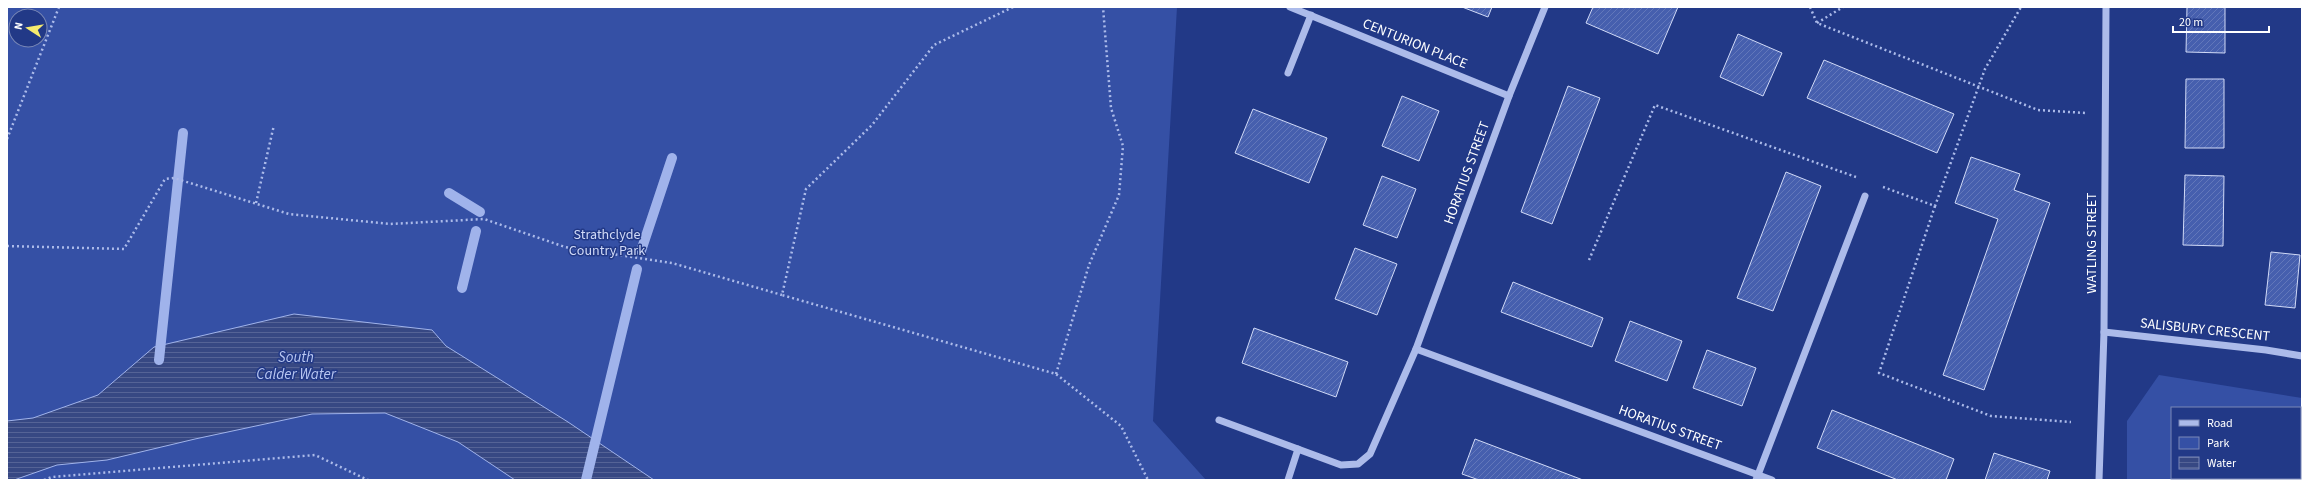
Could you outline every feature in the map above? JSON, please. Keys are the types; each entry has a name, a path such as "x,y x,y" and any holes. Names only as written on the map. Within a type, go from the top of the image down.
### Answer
{"street":[{"name":"CENTURION PLACE","path":"1290,7 1509,96"},
{"name":"HORATIUS STREET","path":"1219,420 1341,465 1358,464 1370,454 1416,349 1509,96 1545,7"},
{"name":"WATLING STREET","path":"2099,480 2104,332 2106,7"},
{"path":"1288,73 1311,16"},
{"path":"1756,477 1866,196"},
{"name":"SALISBURY CRESCENT","path":"2104,332 2266,350 2302,356"},
{"name":"HORATIUS STREET","path":"1416,349 1756,477 1772,480"},
{"path":"1288,480 1298,449"}],"path":[{"path":"7,138 59,7"},
{"path":"782,294 806,189 872,125 934,45 1014,7"},
{"path":"1056,374 1089,265 1119,195 1123,146 1110,108 1103,7"},
{"path":"1810,7 1817,23 2038,110 2106,114"},
{"path":"1817,23 1843,7"},
{"path":"2020,7 1985,69 1978,86 1935,206 1879,373 1991,416 2071,422"},
{"path":"1589,260 1655,105 1864,180"},
{"path":"256,203 274,125"},
{"path":"7,246 124,249 165,180 174,178 290,214 390,224 484,219 565,248 672,263 1056,374 1121,426 1148,480"},
{"path":"1878,185 1935,206"},
{"path":"44,480 52,477 315,455 368,480"}],"green space":[{"name":"Strathclyde Country Park","path":"7,7 1177,7 1153,421 1206,480 7,480"},
{"path":"2159,375 2302,398 2302,480 2127,480 2127,421"}],"water":[{"name":"South Calder Water","path":"294,314 432,330 446,346 568,422 654,480 515,480 458,442 385,413 312,414 195,439 107,460 57,465 14,480 7,480 7,421 33,418 98,395 154,347"}],"building":[{"path":"1462,7 1492,7 1488,17"},
{"path":"1593,7 1678,7 1658,54 1586,23"},
{"path":"2187,7 2225,7 2225,53 2186,52"},
{"path":"1738,34 1782,53 1763,96 1720,77"},
{"path":"1824,60 1954,114 1937,153 1807,98"},
{"path":"2186,79 2224,79 2224,148 2185,148"},
{"path":"1568,86 1600,98 1552,224 1521,212"},
{"path":"1402,96 1439,111 1419,161 1382,146"},
{"path":"1253,109 1327,138 1309,183 1235,153"},
{"path":"1971,157 2020,174 2014,190 2050,203 1984,390 1943,375 1998,219 1955,203"},
{"path":"1786,172 1821,186 1773,311 1737,298"},
{"path":"2185,175 2224,176 2223,246 2183,245"},
{"path":"1382,176 1416,189 1397,238 1363,225"},
{"path":"1355,248 1397,264 1377,315 1335,299"},
{"path":"2271,252 2300,255 2295,308 2265,305"},
{"path":"1513,282 1603,318 1592,347 1501,312"},
{"path":"1630,321 1682,341 1667,381 1615,361"},
{"path":"1254,328 1348,362 1336,397 1242,363"},
{"path":"1707,350 1756,368 1742,406 1693,388"},
{"path":"1832,410 1954,459 1946,480 1898,480 1817,448"},
{"path":"1475,439 1583,480 1479,480 1462,474"},
{"path":"1994,453 2050,471 2047,480 1985,480"}],"waterway":[{"path":"159,360 183,133"},
{"path":"641,251 672,158"},
{"path":"449,193 480,212"},
{"path":"462,288 476,231"},
{"path":"586,480 637,269"}]}
